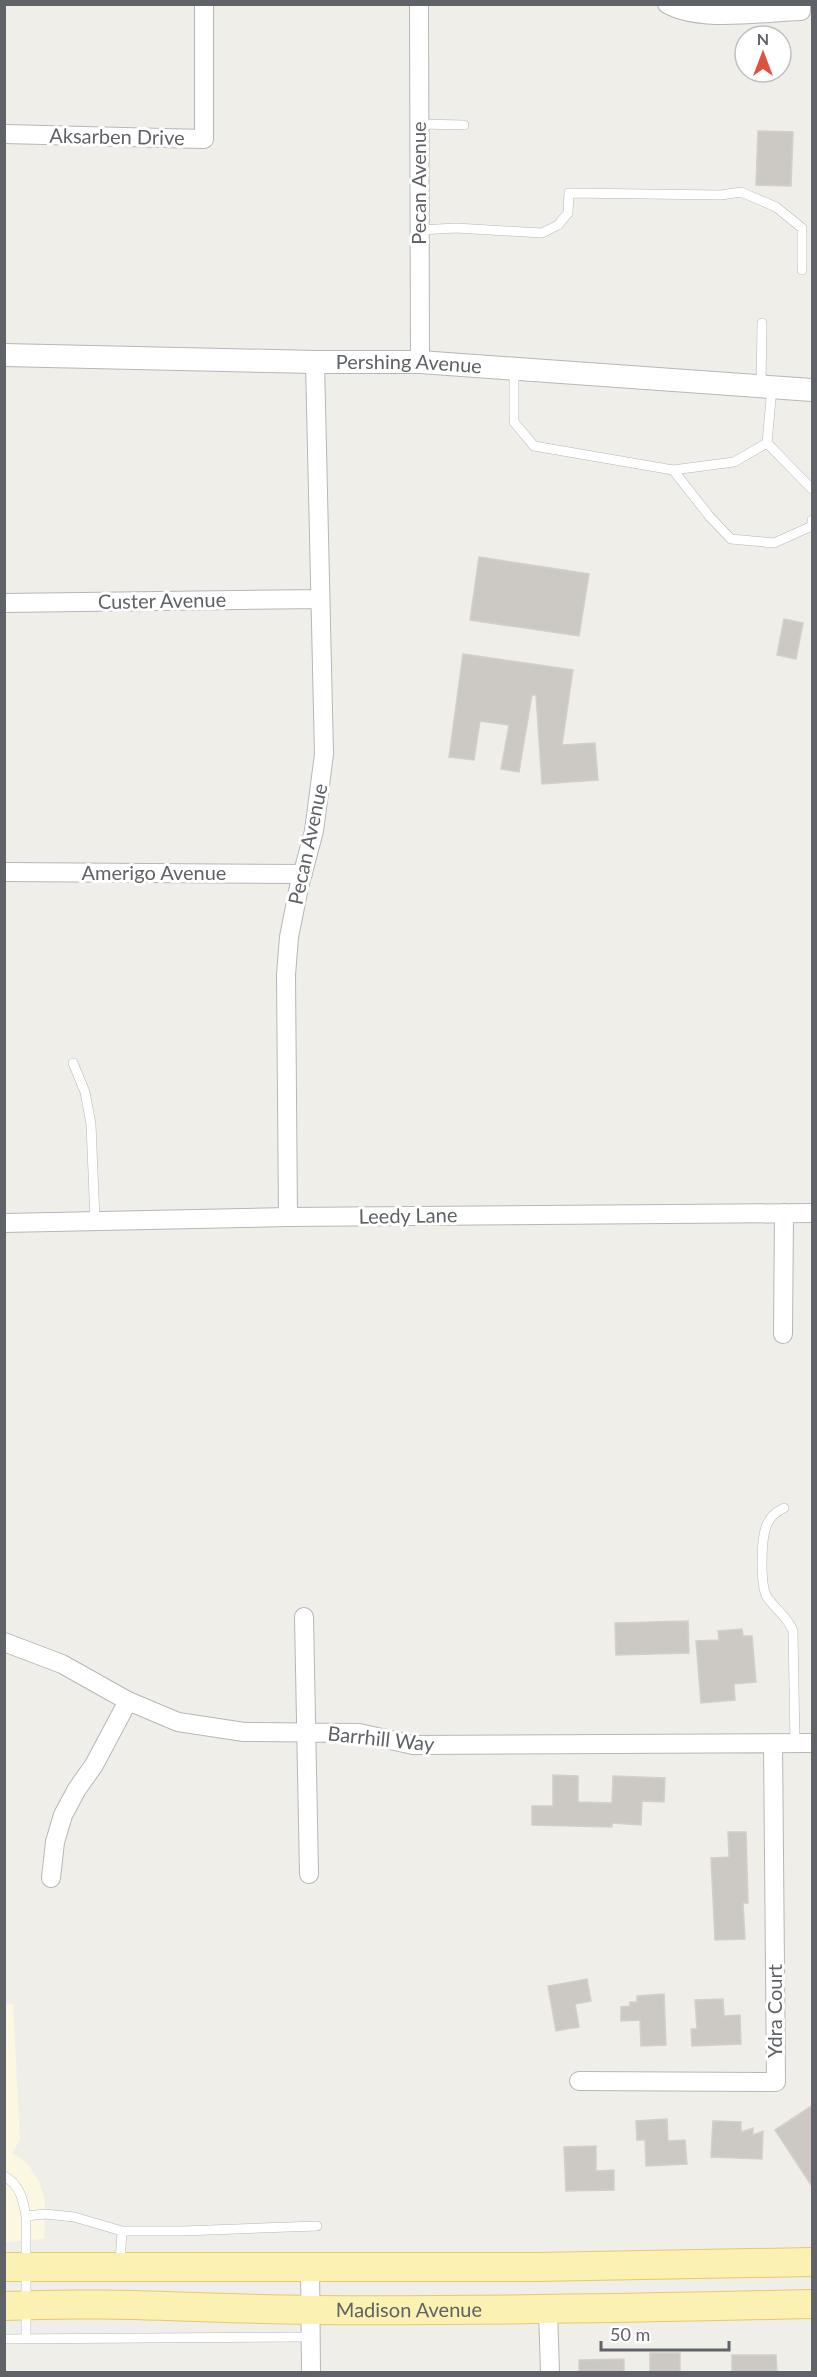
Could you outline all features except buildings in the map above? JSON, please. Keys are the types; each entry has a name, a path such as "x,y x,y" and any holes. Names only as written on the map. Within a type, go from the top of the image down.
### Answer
{"main road":[{"path":"15,2267 536,2267 813,2262"},
{"name":"Madison Avenue","path":"15,2306 114,2303 310,2324 548,2310 813,2304"}],"street":[{"name":"Aksarben Drive","path":"4,134 204,139 204,4"},
{"name":"Pecan Avenue","path":"419,4 420,362"},
{"path":"667,4 678,11 712,15 801,11 801,4"},
{"name":"Pershing Avenue","path":"4,355 420,362 813,390"},
{"name":"Pecan Avenue","path":"288,1217 286,975 289,937 314,831 324,754 315,362"},
{"name":"Custer Avenue","path":"4,603 320,599"},
{"name":"Amerigo Avenue","path":"4,872 303,874"},
{"path":"783,1334 784,1213"},
{"name":"Leedy Lane","path":"4,1223 288,1217 813,1213"},
{"path":"304,1617 309,1874"},
{"name":"Barrhill Way","path":"4,1641 62,1664 128,1701 178,1722 244,1732 359,1733 413,1745 804,1743"},
{"path":"51,1878 55,1842 63,1815 77,1789 94,1766 128,1701"},
{"name":"Ydra Court","path":"579,2081 776,2082 773,1743"},
{"path":"310,2266 311,2373"},
{"path":"548,2310 550,2373"}],"lane":[{"path":"419,124 464,125"},
{"path":"419,230 456,228 542,233 558,225 568,213 569,193 721,195 741,192 776,207 802,228 802,270"},
{"path":"762,323 767,443 813,489"},
{"path":"514,368 514,423 534,446 673,470 734,462 767,443"},
{"path":"673,470 710,517 731,539 774,543 812,524"},
{"path":"73,1062 85,1092 91,1124 95,1221"},
{"path":"784,1508 771,1517 765,1528 763,1576 766,1596 790,1623 793,1630 804,1743"},
{"path":"4,2176 12,2181 23,2196 26,2216 15,2267 15,2306 26,2338"},
{"path":"26,2216 45,2214 74,2217 122,2231 317,2226"},
{"path":"119,2266 122,2231"},
{"path":"4,2338 310,2324"}],"shaded area":[{"path":"4,2004 13,2004 20,2140 12,2153 27,2163 39,2181 45,2201 44,2239 5,2242"}]}
